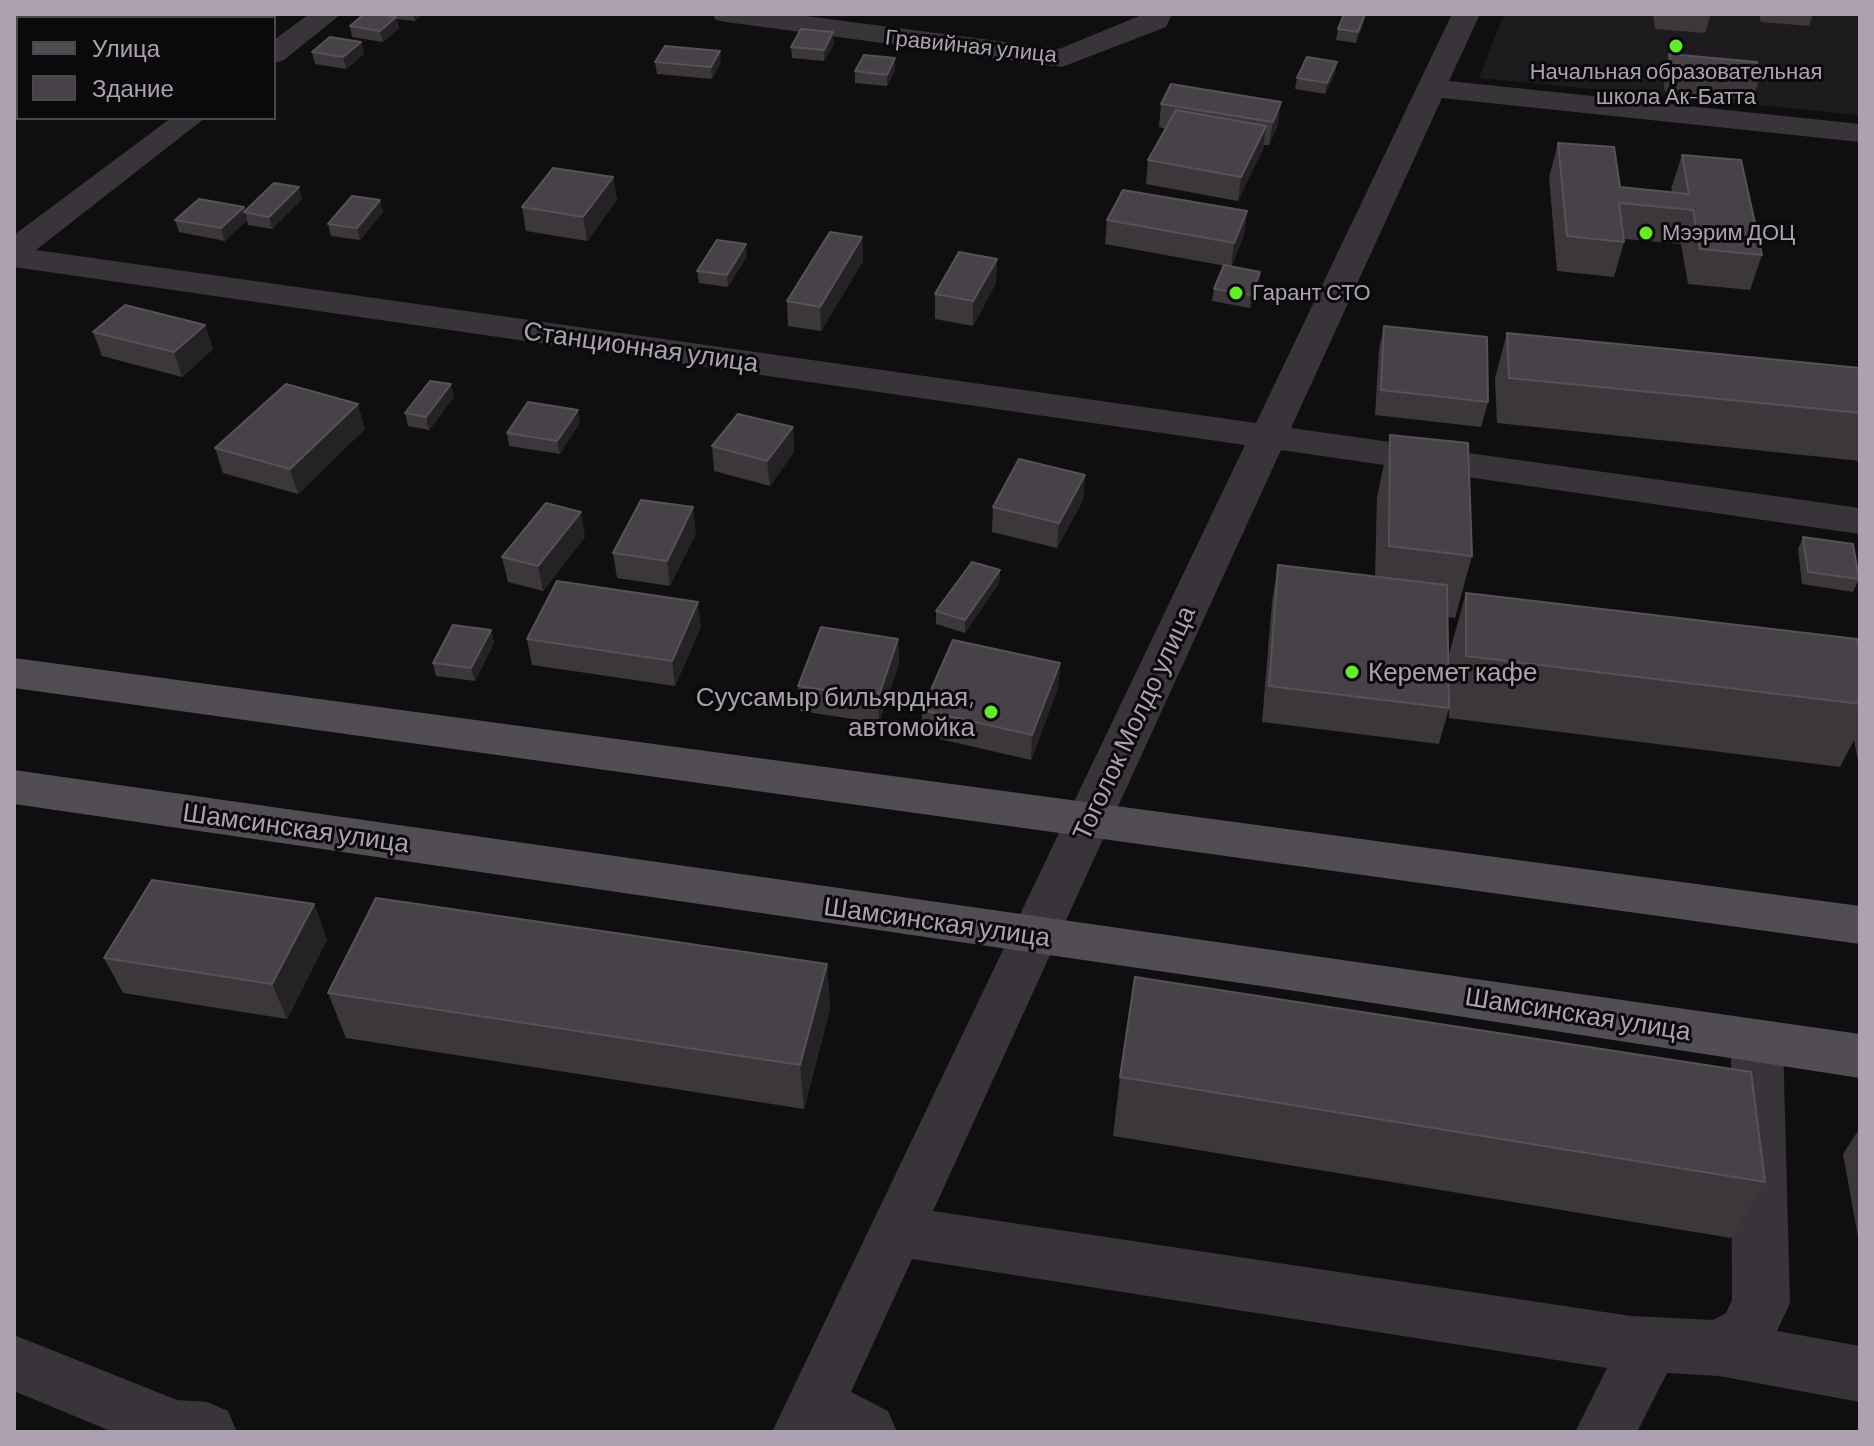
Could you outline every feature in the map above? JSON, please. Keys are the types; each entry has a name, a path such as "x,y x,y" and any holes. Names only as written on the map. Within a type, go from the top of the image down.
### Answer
{"main road":[{"path":"14,673 1087,822 1315,849 1860,925"},
{"name":"Шамсинская улица","path":"14,787 1034,936 1282,969 1860,1056"}],"street":[{"path":"276,52 327,14"},
{"name":"Гравийная улица","path":"726,14 1062,58 1156,21 1158,14"},
{"name":"Тоголок Молдо улица","path":"809,1419 1466,14"},
{"path":"1431,88 1860,133"},
{"path":"14,254 187,120"},
{"name":"Станционная улица","path":"14,254 1267,438 1860,521"},
{"path":"1719,1348 1746,1332 1761,1303 1757,1041"},
{"path":"896,1231 1651,1345 1719,1348 1860,1374"},
{"path":"1605,1432 1651,1345"},
{"path":"14,1363 177,1429 207,1432"},
{"path":"809,1419 867,1432"}],"shaded area":[{"name":"Начальная образовательная школа Ак-Батта","path":"1504,14 1860,14 1860,115 1479,78"}],"building":[{"path":"364,14 396,17 380,31 350,26"},
{"path":"1344,14 1365,14 1358,32 1338,29"},
{"path":"801,29 833,32 824,50 791,47"},
{"path":"330,37 361,42 343,57 312,52"},
{"path":"665,46 720,51 711,67 655,62"},
{"path":"1669,54 1757,62 1760,77 1672,70"},
{"path":"864,55 895,58 887,75 855,71"},
{"path":"1307,57 1337,62 1327,83 1297,78"},
{"path":"1171,84 1281,102 1273,122 1161,104"},
{"path":"1176,110 1266,126 1241,177 1148,160"},
{"path":"1558,143 1614,147 1620,187 1689,194 1682,155 1741,160 1762,255 1700,249 1693,210 1619,203 1624,242 1567,236"},
{"path":"553,168 613,177 583,217 522,207"},
{"path":"274,183 299,187 269,217 244,212"},
{"path":"1123,190 1247,211 1234,243 1107,220"},
{"path":"352,196 380,200 357,228 328,224"},
{"path":"199,199 244,207 221,228 175,220"},
{"path":"830,232 862,237 820,307 787,301"},
{"path":"717,240 746,244 727,275 697,271"},
{"path":"959,252 997,259 973,301 935,294"},
{"path":"1224,265 1260,272 1251,295 1214,289"},
{"path":"125,305 205,325 174,352 93,332"},
{"path":"1384,326 1487,337 1488,402 1381,390"},
{"path":"1507,333 1860,368 1860,413 1509,378"},
{"path":"430,381 451,384 426,417 405,413"},
{"path":"286,384 358,404 290,469 215,448"},
{"path":"528,402 578,410 557,441 507,433"},
{"path":"738,414 793,427 767,461 712,446"},
{"path":"1390,435 1468,443 1472,556 1389,546"},
{"path":"1019,459 1085,475 1059,523 993,507"},
{"path":"641,500 693,507 667,561 613,553"},
{"path":"546,503 581,512 538,566 502,557"},
{"path":"1803,537 1853,544 1859,579 1808,572"},
{"path":"972,562 1000,570 965,620 936,611"},
{"name":"Керемет кафе","path":"1278,565 1447,585 1449,708 1269,686"},
{"path":"557,581 698,602 672,661 527,639"},
{"path":"1466,593 1857,639 1860,704 1466,656"},
{"path":"453,625 491,630 471,668 433,663"},
{"path":"821,627 898,639 878,698 798,686"},
{"name":"Суусамыр бильярдная, автомойка","path":"953,640 1060,663 1032,735 922,710"},
{"path":"152,880 314,904 272,984 104,958"},
{"path":"376,898 827,964 800,1065 328,993"},
{"path":"1135,977 1751,1072 1765,1182 1120,1077"}],"place":[{"name":"Начальная образовательная школа Ак-Батта","path":"1676,46"},
{"name":"Мээрим ДОЦ","path":"1646,233"},
{"name":"Гарант СТО","path":"1236,293"},
{"name":"Керемет кафе","path":"1352,672"},
{"name":"Суусамыр бильярдная, автомойка","path":"991,712"}]}
